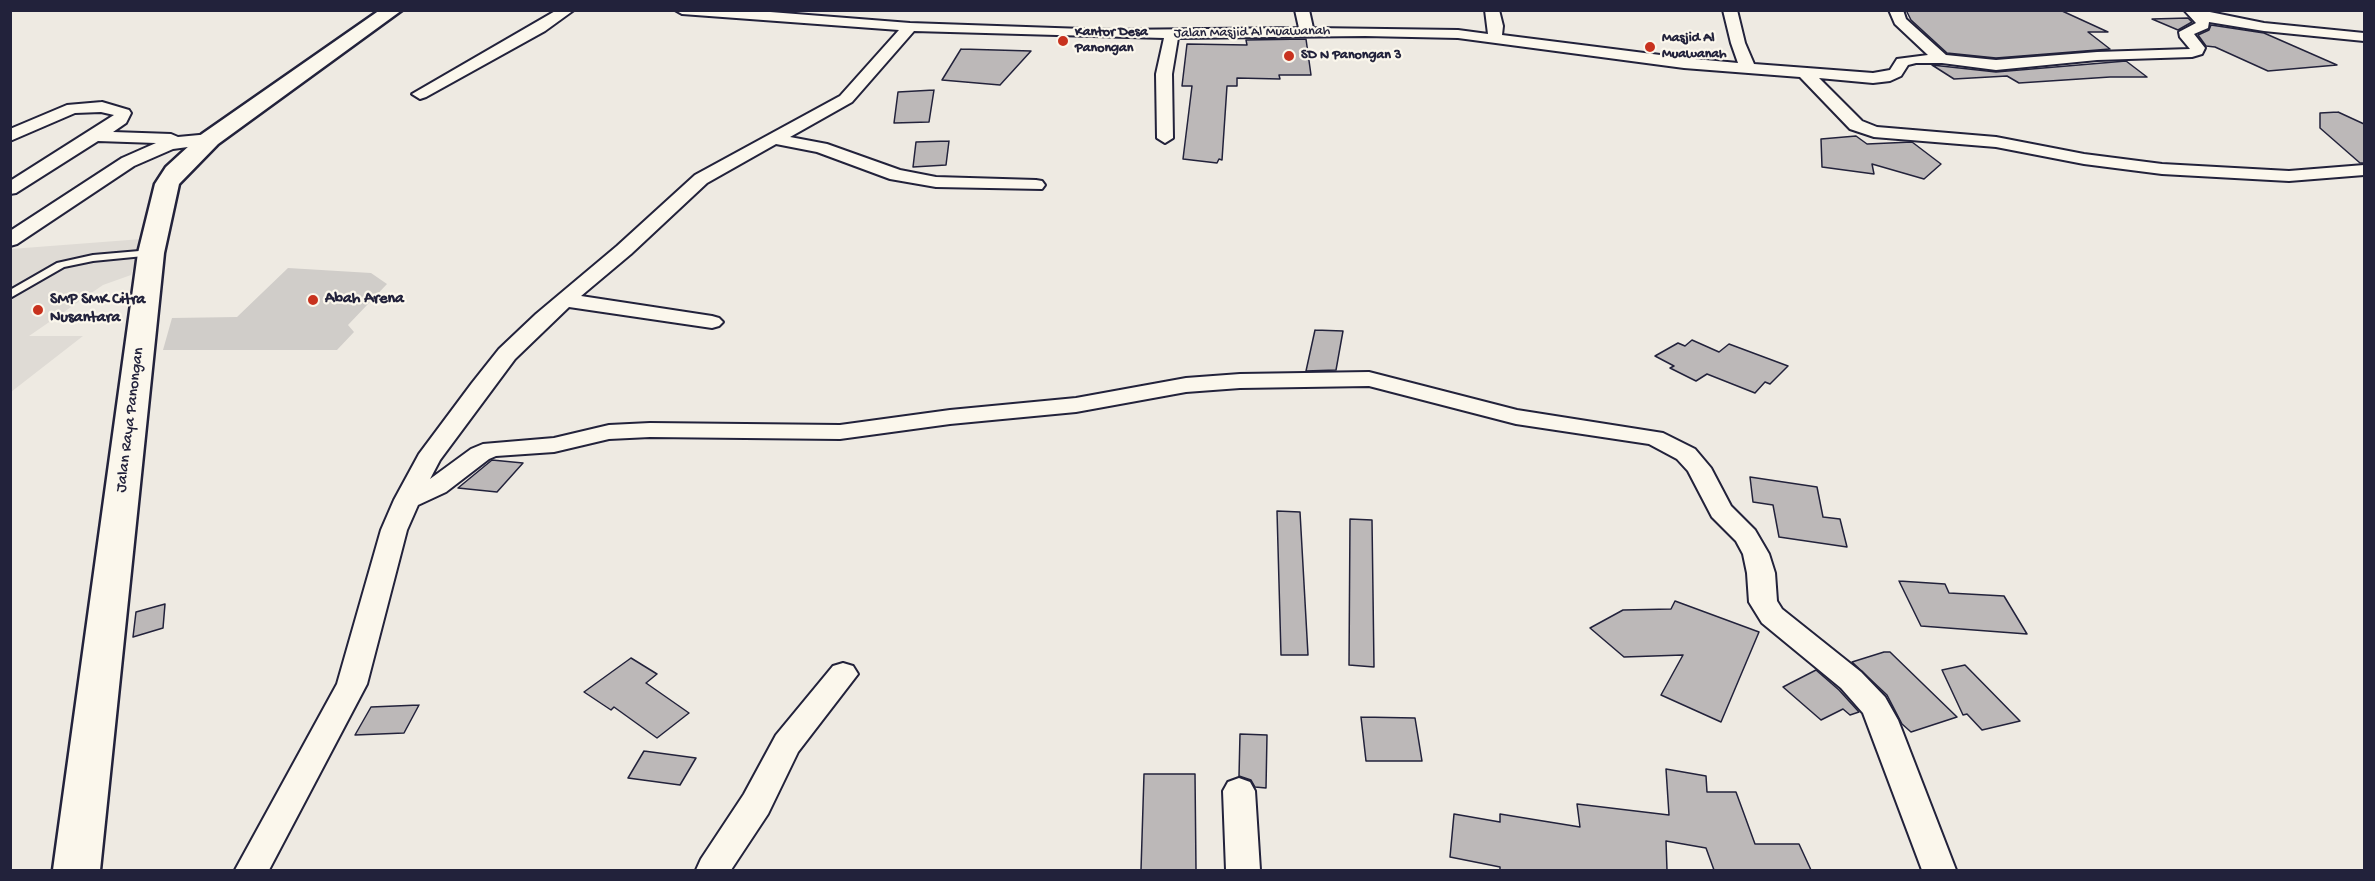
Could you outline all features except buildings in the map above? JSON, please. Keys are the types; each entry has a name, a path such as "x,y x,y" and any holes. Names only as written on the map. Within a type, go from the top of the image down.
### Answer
{"main road":[{"name":"Jalan Raya Panongan","path":"76,870 151,253 170,178 199,140 393,10"}],"street":[{"path":"420,94 567,10"},
{"name":"Jalan Masjid Al Muawanah","path":"682,10 836,15 910,27 1172,34 1410,32 1495,37 1591,52 1748,68 1884,78 1896,73 1902,62 1907,60 1942,59 1979,64 2015,65 2097,56 2192,53 2198,48 2187,37 2186,32 2203,26 2195,13"},
{"path":"1302,10 1307,32"},
{"path":"1492,10 1496,26 1495,37"},
{"path":"1730,10 1738,43 1748,68"},
{"path":"1896,10 1900,21 1942,59"},
{"path":"2195,13 2264,27 2364,37"},
{"path":"252,870 352,684 394,530 407,500 428,459 480,388 507,354 563,300 624,250 701,179 846,99 910,27"},
{"path":"1165,138 1164,74 1172,34"},
{"path":"1805,73 1856,125 1874,132 1996,142 2094,161 2162,170 2228,171 2289,176 2364,170"},
{"path":"10,136 73,108 102,107 120,110 123,113 120,120 10,189"},
{"path":"92,136 199,140"},
{"path":"774,139 821,148 896,175 936,183 1036,185"},
{"path":"10,240 128,162 157,149 199,140"},
{"path":"563,300 712,322"},
{"path":"407,500 437,486 480,454 492,449 554,445 609,432 650,430 840,432 950,417 1076,405 1186,385 1240,381 1369,380 1516,417 1655,438 1686,454 1700,468 1720,511 1746,536 1756,554 1761,573 1763,602 1772,616 1851,680 1874,705 1883,720 1939,870"},
{"path":"713,870 756,804 788,744 843,674"},
{"path":"1239,791 1243,870"}],"lane":[{"path":"10,295 61,265 93,258 151,253"}],"shaded area":[{"name":"SMP SMK Citra Nusantara","path":"142,239 131,275 103,285 29,336 83,336 11,392 11,249"},
{"name":"Abah Arena","path":"288,268 371,273 387,284 348,325 354,332 337,350 163,350 172,318 237,317"}],"place":[{"name":"Kantor Desa Panongan","path":"1063,41"},
{"name":"Masjid Al Muawanah","path":"1650,47"},
{"name":"SD N Panongan 3","path":"1289,56"},
{"name":"Abah Arena","path":"313,300"},
{"name":"SMP SMK Citra Nusantara","path":"38,310"}]}
